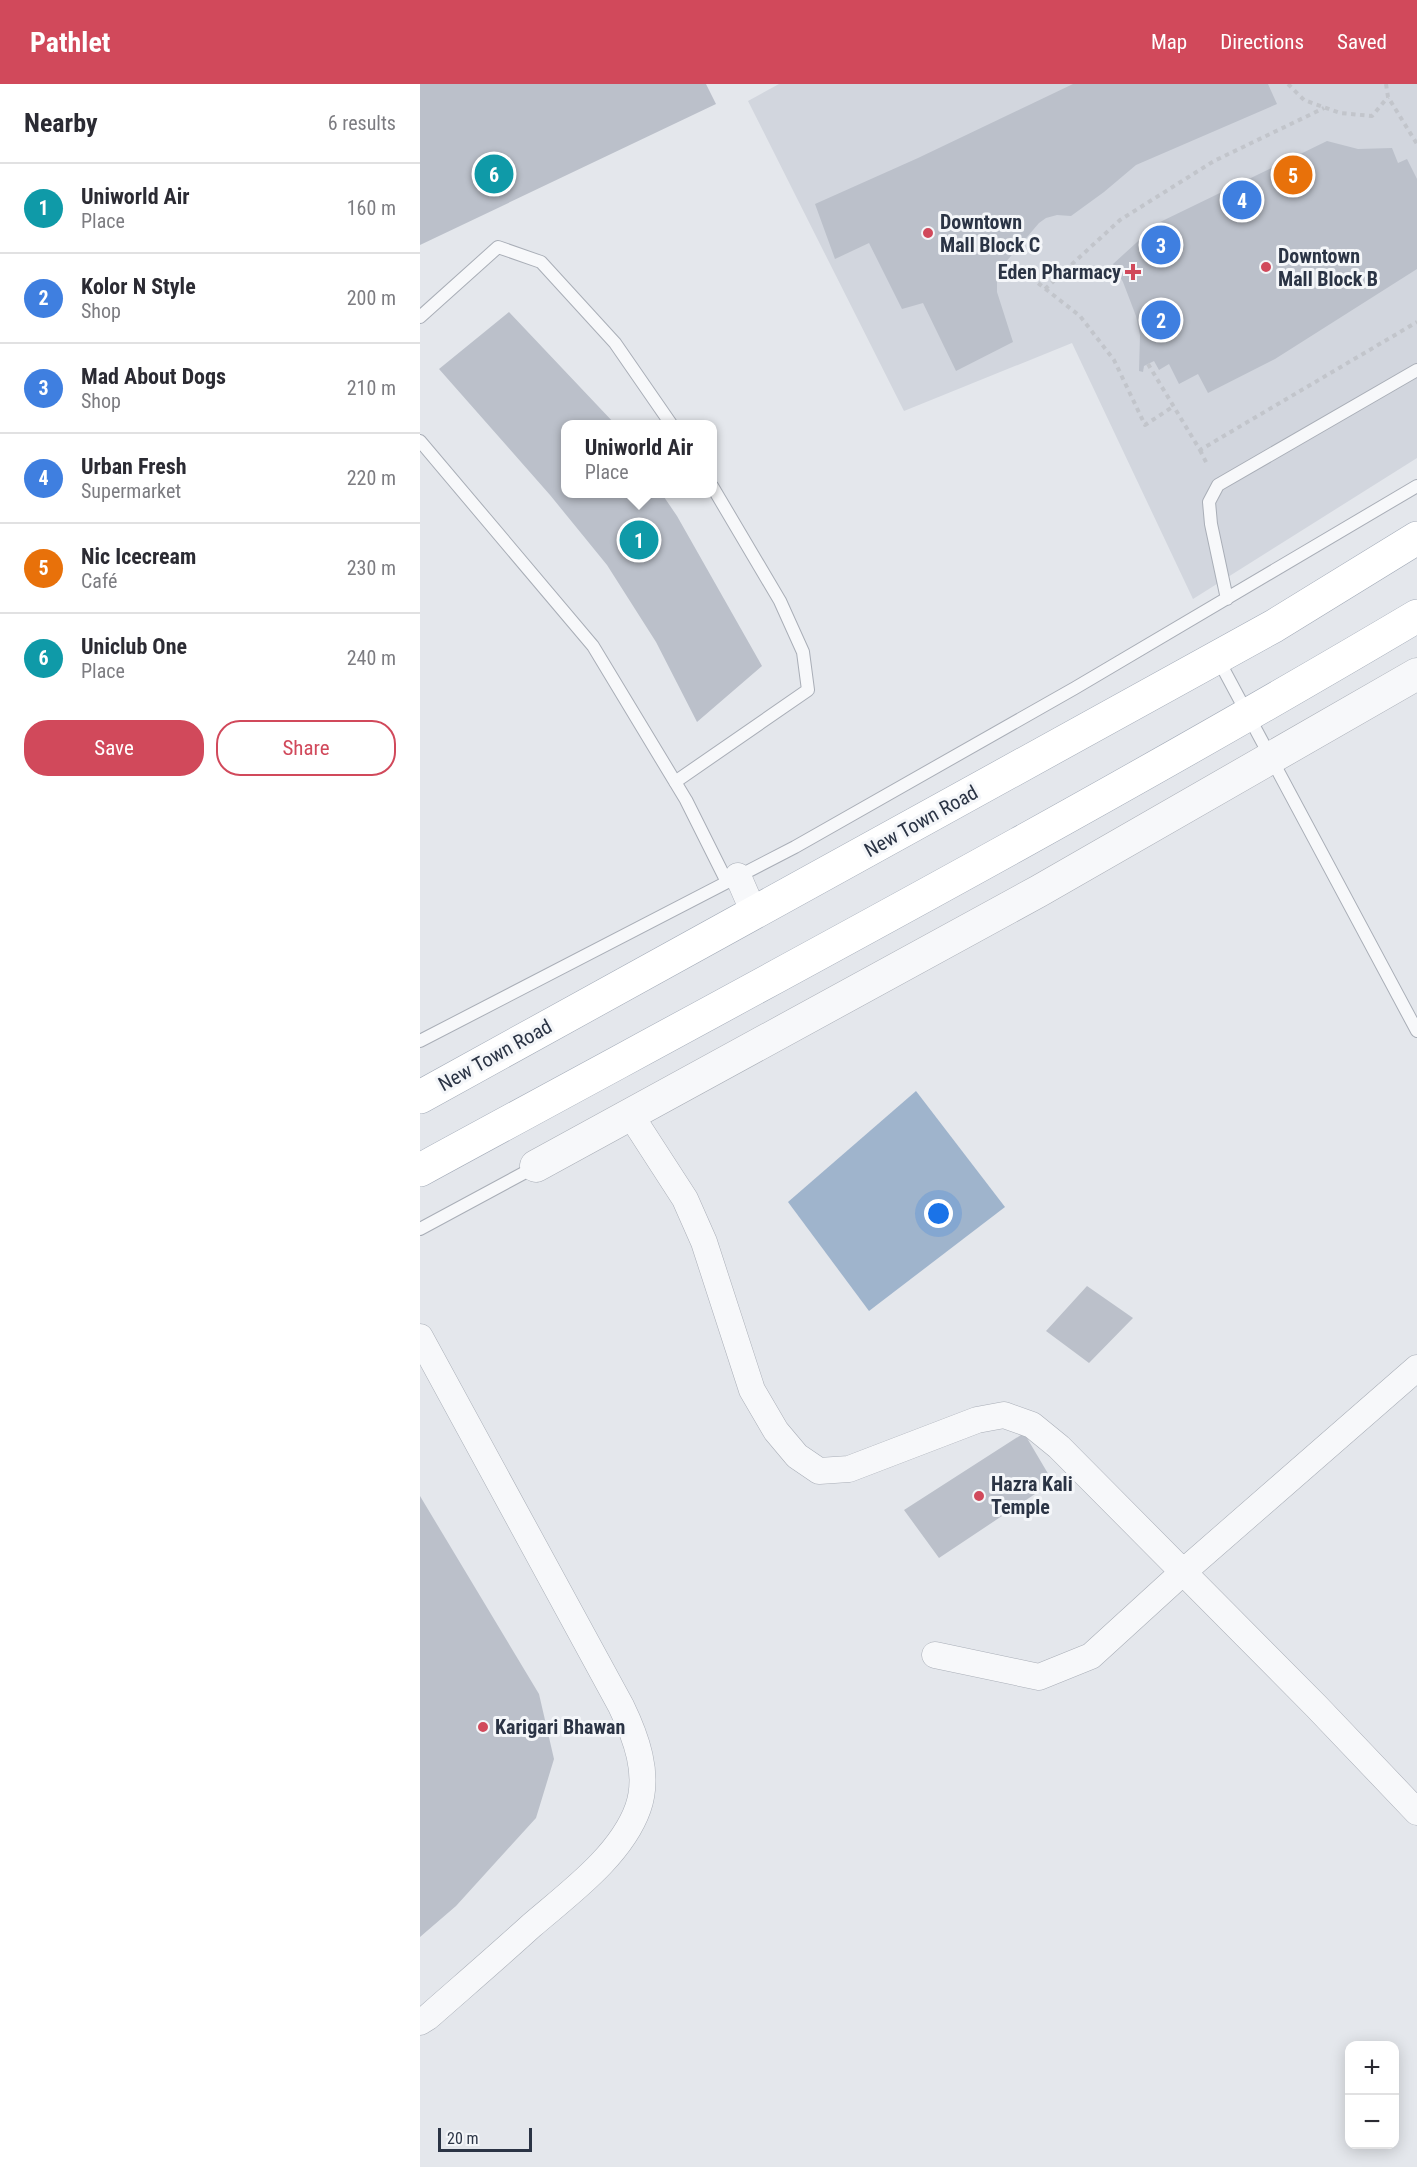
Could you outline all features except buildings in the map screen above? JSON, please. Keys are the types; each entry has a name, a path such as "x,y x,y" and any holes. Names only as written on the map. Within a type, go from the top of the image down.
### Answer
{"main road":[{"name":"New Town Road","path":"420,1097 1274,626 1417,538"},
{"path":"420,1170 1249,716 1417,616"}],"street":[{"path":"536,1166 1039,891 1417,674"},
{"path":"732,879 754,913"},
{"path":"630,1114 685,1199 704,1242 752,1390 776,1431 797,1456 819,1471 849,1469 977,1420 1004,1415 1032,1425 1059,1447 1316,1706 1417,1812"},
{"path":"420,1337 635,1733 642,1779 638,1807 634,1815 613,1849 594,1870 420,2022"},
{"path":"935,1655 1039,1677 1091,1656 1182,1573 1417,1368"}],"lane":[{"path":"420,317 498,247 541,262 615,343 667,420"},
{"path":"1227,599 1209,502 1218,485 1417,370"},
{"path":"420,441 593,646 732,879"},
{"path":"420,1041 795,847 1074,688 1417,486"},
{"path":"675,782 808,690 803,652 780,601 717,494"},
{"path":"1217,657 1417,1030"},
{"path":"420,1229 536,1166"}],"path":[{"path":"1288,84 1304,100 1340,113 1372,116 1388,97"},
{"path":"1386,84 1388,97 1417,144"},
{"path":"1045,289 1120,220 1214,161 1324,108"},
{"path":"1024,272 1080,316 1114,360 1145,425 1174,406"},
{"path":"1148,364 1200,450 1417,322"}],"shaded area":[{"path":"779,84 1417,84 1417,458 1193,599 1072,343 904,411 748,101"}],"water":[{"path":"916,1091 1005,1207 869,1311 788,1202"}],"place":[{"name":"Uniclub One","path":"494,174"},
{"name":"Nic Icecream","path":"1293,175"},
{"name":"Urban Fresh","path":"1242,200"},
{"name":"Downtown Mall Block C","path":"928,233"},
{"name":"Mad About Dogs","path":"1161,245"},
{"name":"Downtown Mall Block B","path":"1266,267"},
{"name":"Eden Pharmacy","path":"1133,272"},
{"name":"Kolor N Style","path":"1161,320"},
{"name":"Uniworld Air","path":"639,540"},
{"name":"Hazra Kali Temple","path":"979,1496"},
{"name":"Karigari Bhawan","path":"483,1727"}]}
